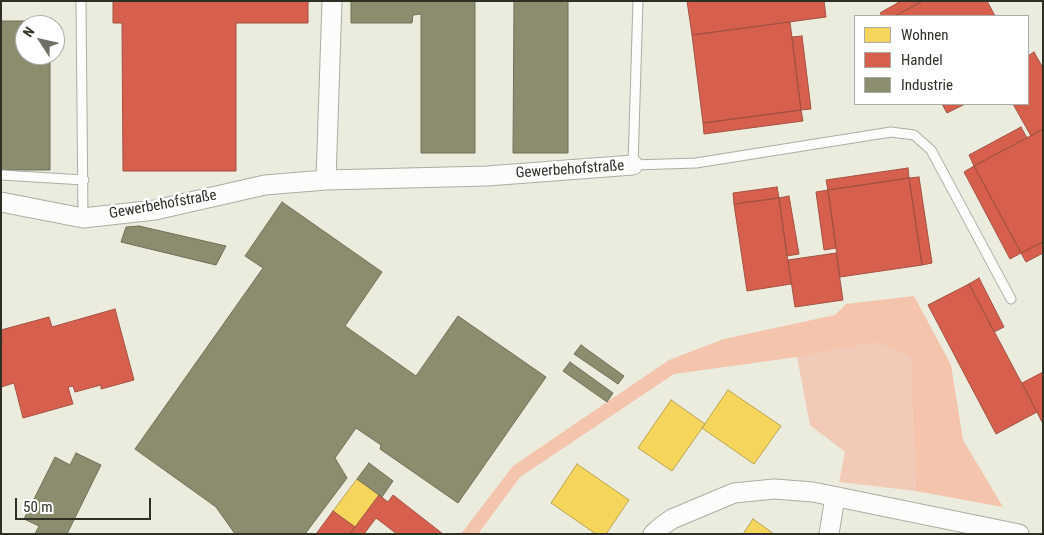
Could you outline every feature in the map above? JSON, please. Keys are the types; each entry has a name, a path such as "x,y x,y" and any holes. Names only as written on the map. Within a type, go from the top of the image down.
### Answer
{"street":[{"path":"326,180 332,1"},
{"name":"Gewerbehofstraße","path":"1,202 83,218 155,210 265,185 326,180 487,176 633,165"},
{"path":"653,534 672,519 734,493 774,489 813,492 1019,534"},
{"path":"829,534 835,497"}],"lane":[{"path":"81,1 83,218"},
{"path":"638,1 633,165 696,163 891,132 914,136 931,150 1011,299"},
{"path":"1,174 84,180"}],"shaded area":[{"path":"914,296 951,365 963,440 1003,507 916,491 910,356 876,343 797,357 674,374 520,477 478,534 461,534 513,466 669,360 724,339 835,315 846,304"},
{"path":"876,343 910,356 916,491 839,482 845,452 810,425 797,357"}],"building: Wohnen":[{"path":"728,390 781,426 754,464 702,428"},
{"path":"671,400 705,424 672,471 638,448"},
{"path":"577,464 629,500 606,534 596,534 551,503"},
{"path":"357,479 379,495 355,527 333,511"},
{"path":"753,519 774,534 743,534"}],"building: Handel":[{"path":"113,1 308,1 308,23 236,23 236,171 123,171 122,23 113,23"},
{"path":"687,1 824,1 826,17 692,35"},
{"path":"901,1 922,2 897,15 881,15 880,13"},
{"path":"922,1 987,1 994,15 897,15"},
{"path":"790,22 801,110 703,123 692,35"},
{"path":"802,36 811,109 801,110 792,37"},
{"path":"1034,52 1043,68 1043,129 1031,136 1014,105 1029,105 1029,55"},
{"path":"943,105 963,105 947,113"},
{"path":"801,110 803,121 704,134 703,123"},
{"path":"1021,127 1027,138 974,166 969,155"},
{"path":"1043,129 1043,242 1021,253 974,166"},
{"path":"974,166 1021,253 1010,259 964,172"},
{"path":"908,168 909,178 828,190 826,180"},
{"path":"919,177 932,263 922,265 909,178"},
{"path":"909,178 922,265 840,277 828,190"},
{"path":"777,187 779,198 734,204 733,193"},
{"path":"828,190 836,248 824,250 816,192"},
{"path":"789,196 799,254 787,256 779,198"},
{"path":"779,198 791,284 747,291 734,204"},
{"path":"1043,242 1043,253 1026,262 1021,253"},
{"path":"836,253 843,300 795,307 788,260"},
{"path":"979,278 1004,327 994,332 969,284"},
{"path":"969,284 1037,412 996,434 928,305"},
{"path":"115,309 134,380 101,389 101,385 75,392 73,386 68,387 73,404 23,418 14,383 1,387 1,345 3,344 1,330 49,317 52,327"},
{"path":"1043,372 1043,422 1042,422 1022,383"},
{"path":"379,495 388,502 393,495 443,534 397,534 376,518 364,534 350,534"},
{"path":"333,511 355,527 350,534 316,534"}],"building: Industrie":[{"path":"351,1 475,1 475,153 421,153 421,14 413,15 412,23 351,23"},
{"path":"514,1 568,1 568,153 513,153"},
{"path":"1,21 15,21 15,65 50,65 50,170 1,170"},
{"path":"282,202 382,272 345,326 416,376 458,316 546,377 458,503 380,449 381,445 356,428 335,458 347,478 305,534 235,534 216,507 135,449 263,268 245,256"},
{"path":"139,226 226,246 216,265 121,242 126,227"},
{"path":"581,345 624,376 618,384 574,354"},
{"path":"570,362 613,393 607,402 563,371"},
{"path":"76,453 101,465 67,534 35,534 39,526 24,519 55,457 70,465"},
{"path":"369,463 393,481 382,497 357,479"}]}
